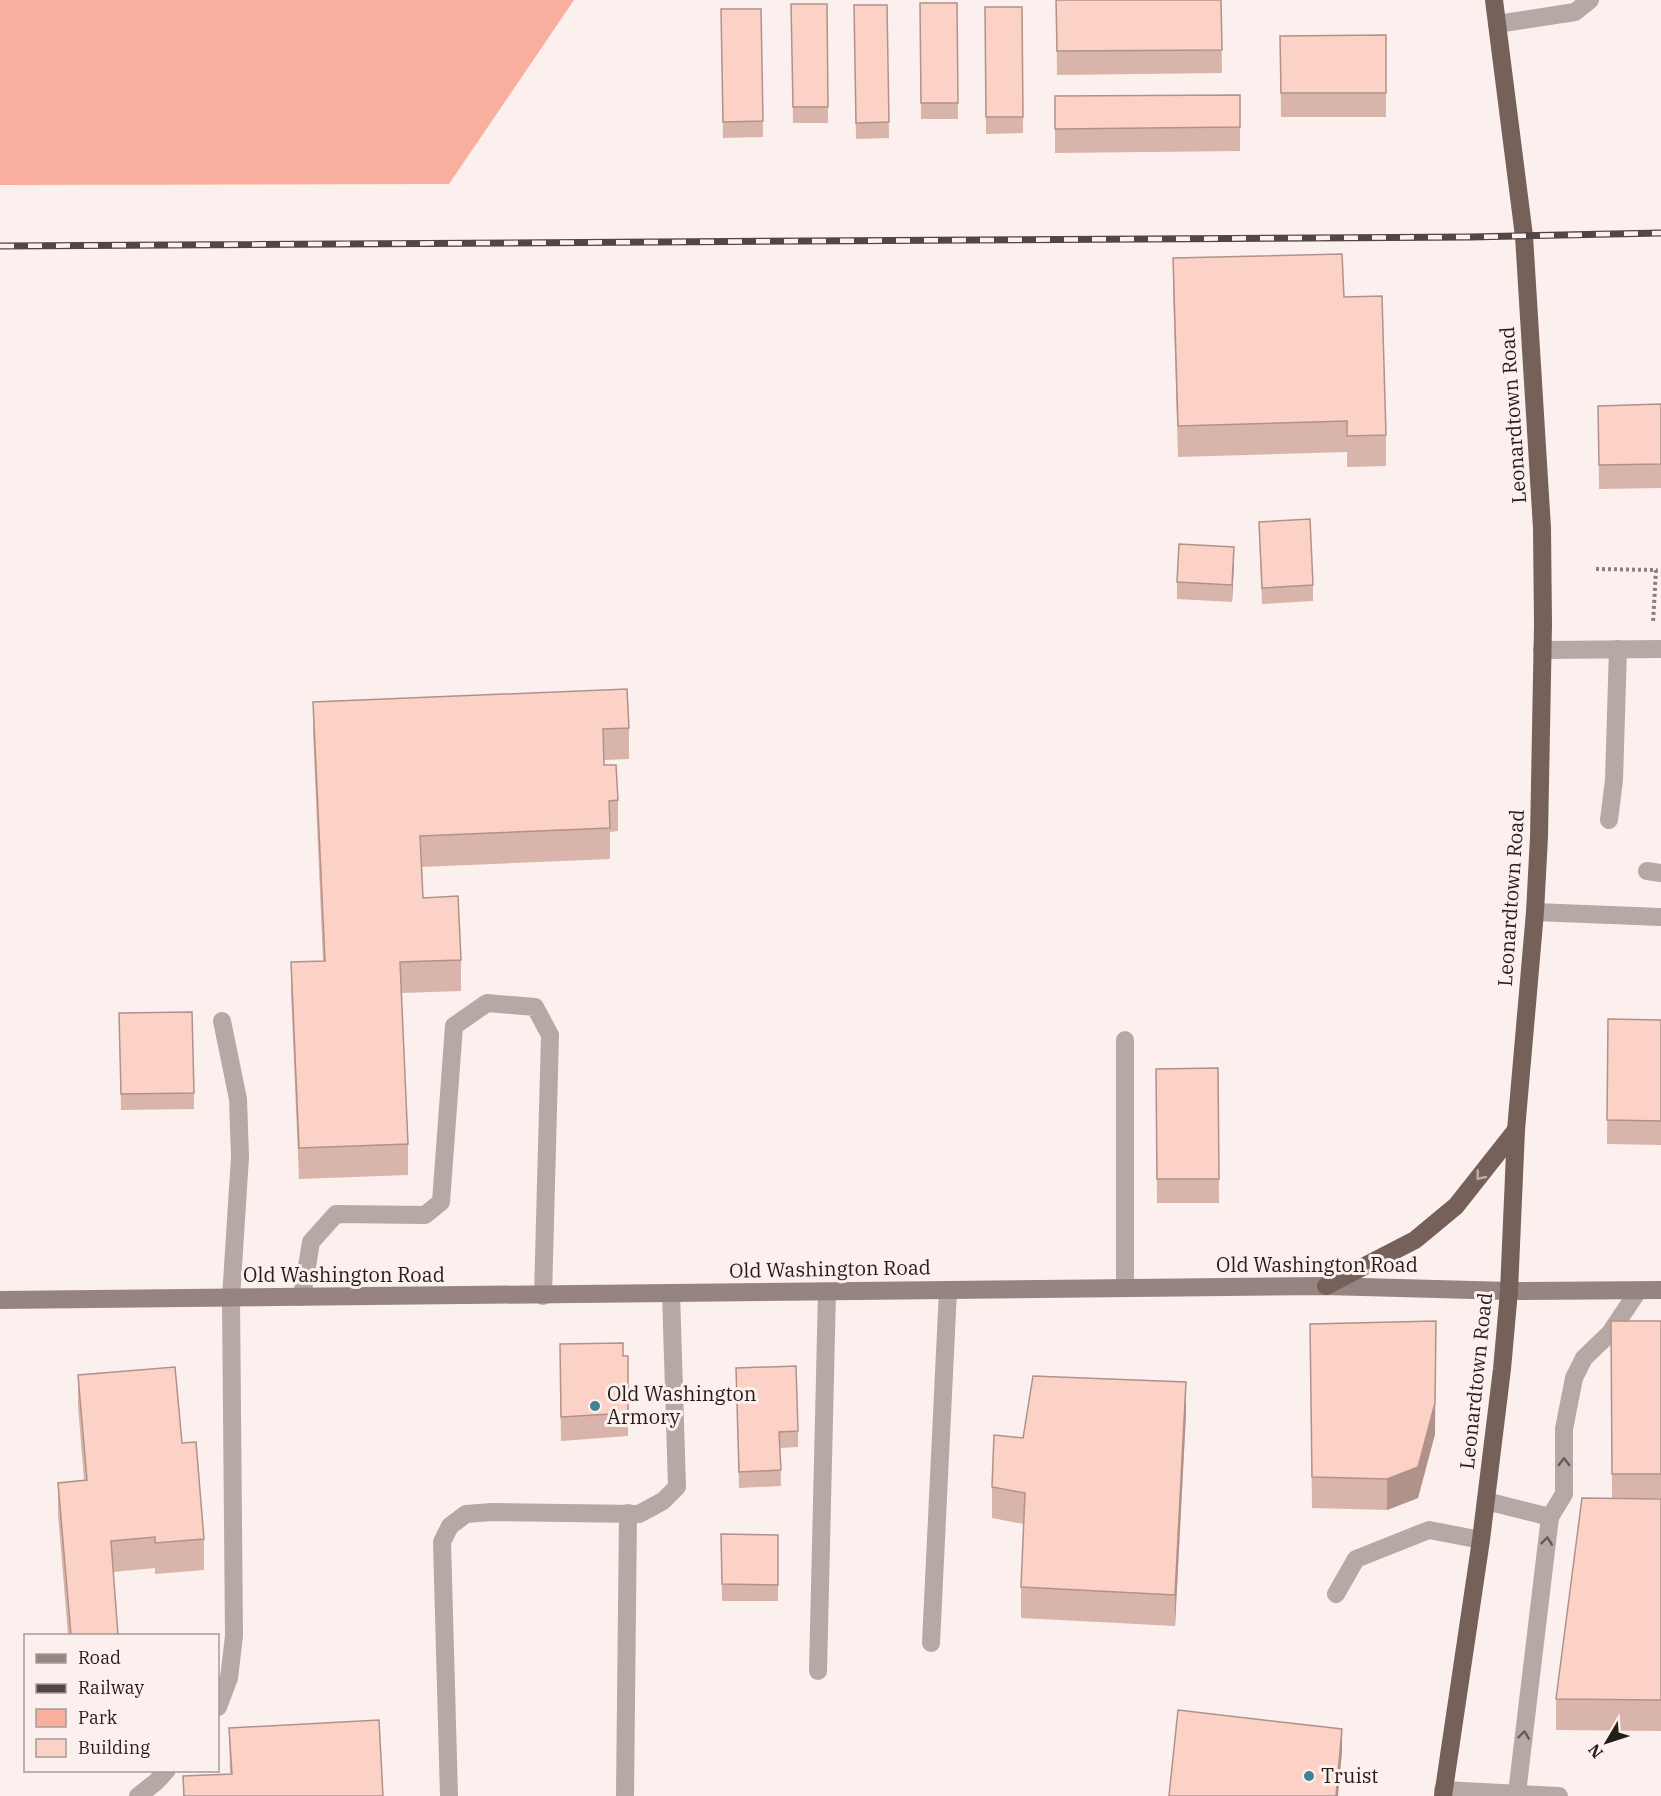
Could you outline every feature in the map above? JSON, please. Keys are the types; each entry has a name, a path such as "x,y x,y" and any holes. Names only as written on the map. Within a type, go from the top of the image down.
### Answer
{"highway":[{"name":"Leonardtown Road","path":"1443,1793 1481,1540 1502,1369 1509,1291 1516,1130 1535,912 1539,837 1542,528 1524,236 1494,0"},
{"path":"1326,1286 1415,1240 1456,1206 1516,1130"}],"main road":[{"name":"Old Washington Road","path":"0,1300 1326,1286 1509,1291 1661,1290"}],"street":[{"path":"1497,24 1575,12 1590,0"},
{"path":"1609,820 1614,780 1618,649"},
{"path":"1542,650 1657,649"},
{"path":"1535,912 1661,917"},
{"path":"302,1298 311,1242 336,1214 425,1215 441,1202 454,1026 487,1003 535,1008 550,1035 543,1296"},
{"path":"219,1705 230,1678 234,1636 231,1298 240,1158 238,1099 222,1021"},
{"path":"1125,1040 1125,1288"},
{"path":"931,1643 948,1290"},
{"path":"1517,1793 1550,1517 1564,1494 1564,1429 1574,1378 1584,1358 1610,1333 1638,1291"},
{"path":"818,1671 828,1292"},
{"path":"448,1796 442,1542 450,1526 466,1514 484,1512 639,1514 663,1501 677,1487 671,1293"},
{"path":"1486,1501 1550,1517"},
{"path":"625,1796 628,1513"},
{"path":"1336,1594 1356,1558 1429,1530 1481,1540"},
{"path":"138,1796 165,1772"},
{"path":"1443,1793 1517,1793 1559,1796"}],"path":[{"path":"1596,569 1656,570 1657,649"}],"green space":[{"path":"0,0 574,0 449,184 0,185"}],"building":[{"path":"1056,0 1221,0 1222,50 1057,51"},
{"path":"920,3 957,3 958,103 921,103"},
{"path":"791,4 827,4 828,107 793,107"},
{"path":"854,5 887,5 889,122 856,123"},
{"path":"985,7 1022,7 1023,117 986,117"},
{"path":"721,9 761,9 763,121 723,122"},
{"path":"1386,35 1386,93 1281,93 1280,36"},
{"path":"1240,95 1240,127 1055,129 1055,96"},
{"path":"1342,254 1344,297 1382,296 1386,435 1347,436 1347,421 1178,426 1173,258"},
{"path":"1661,404 1661,464 1599,465 1598,406"},
{"path":"1310,519 1313,585 1262,588 1259,522"},
{"path":"1179,544 1234,547 1232,585 1177,582"},
{"path":"627,689 629,728 603,729 604,765 616,765 618,800 609,801 610,828 420,836 423,898 458,896 461,960 400,962 408,1144 299,1148 291,962 325,961 313,702"},
{"path":"192,1012 194,1093 121,1094 119,1013"},
{"path":"1608,1019 1661,1020 1661,1121 1607,1120"},
{"path":"1218,1068 1219,1179 1157,1179 1156,1069"},
{"path":"1436,1321 1435,1403 1418,1467 1387,1479 1312,1477 1310,1324"},
{"path":"1611,1321 1661,1321 1661,1474 1612,1474"},
{"path":"623,1343 623,1356 628,1356 628,1413 561,1417 560,1344"},
{"path":"796,1366 798,1431 779,1432 781,1470 739,1472 736,1368"},
{"path":"175,1367 182,1443 196,1442 204,1539 155,1543 155,1537 111,1541 118,1634 71,1634 58,1483 87,1480 78,1375"},
{"path":"1033,1376 1186,1382 1175,1595 1021,1587 1025,1493 992,1487 994,1435 1023,1438"},
{"path":"1582,1498 1661,1499 1661,1700 1556,1699"},
{"path":"721,1534 778,1535 778,1585 722,1584"},
{"path":"1178,1710 1342,1729 1336,1796 1169,1796"},
{"path":"379,1720 383,1796 184,1796 183,1776 232,1774 229,1728"}],"railway":[{"path":"0,246 1470,237 1661,233"}],"place":[{"name":"Old Washington Armory","path":"595,1406"},
{"name":"Truist","path":"1309,1776"}]}
